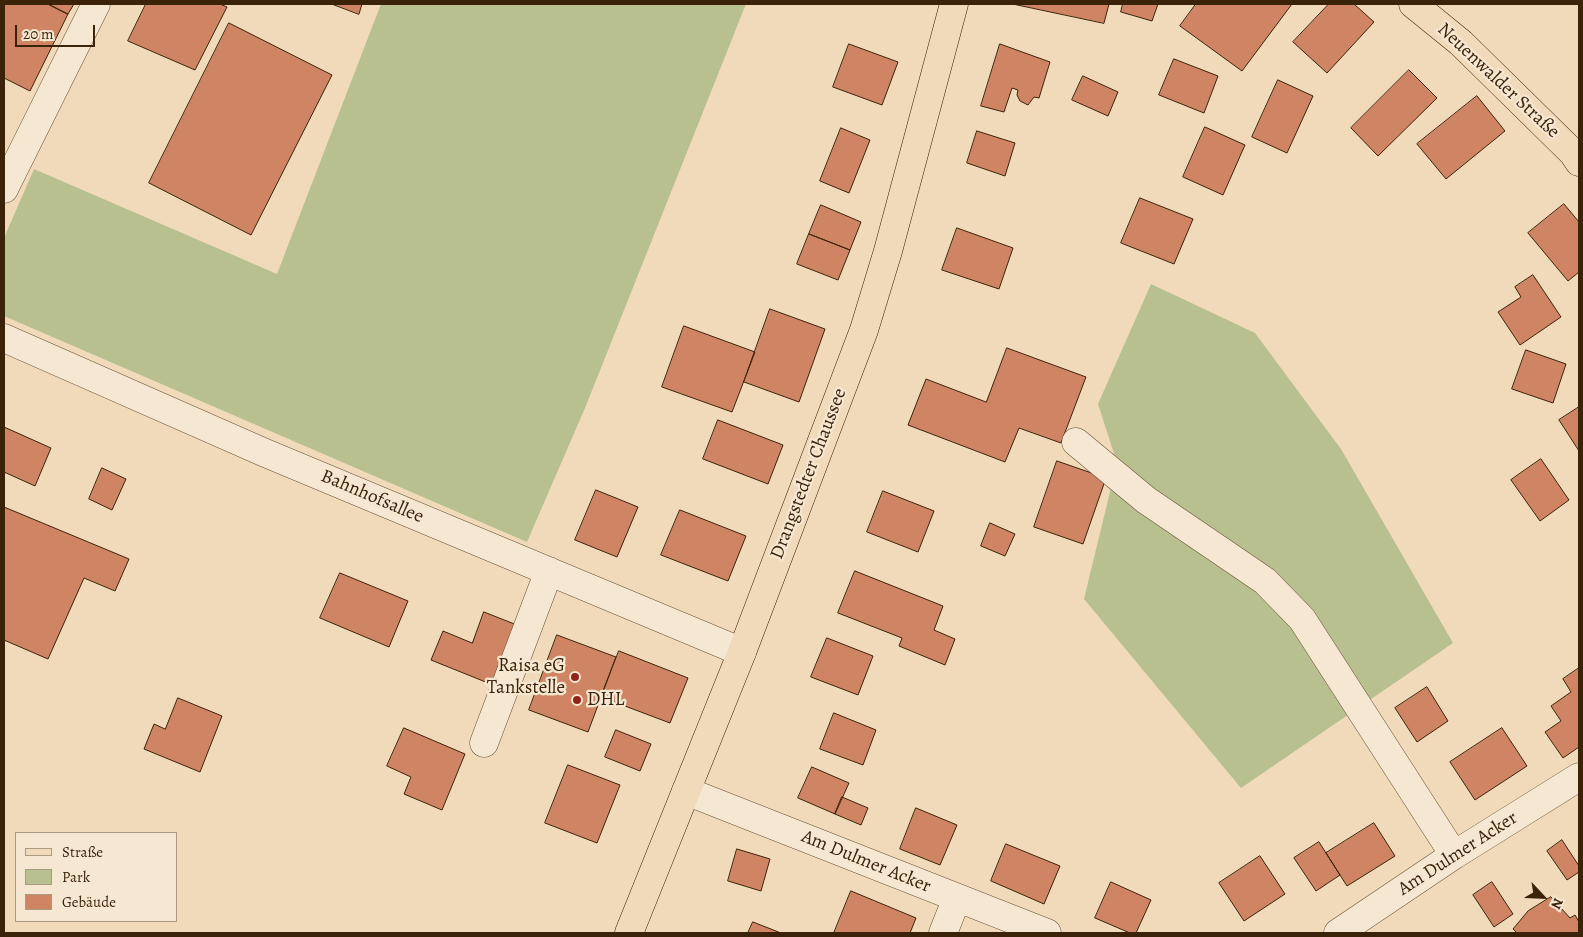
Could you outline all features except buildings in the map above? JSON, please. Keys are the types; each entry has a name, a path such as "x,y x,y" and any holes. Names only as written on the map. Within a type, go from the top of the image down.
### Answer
{"main road":[{"name":"Drangstedter Chaussee","path":"629,933 742,652 864,330 888,251 954,4"},
{"name":"Neuenwalder Straße","path":"1413,4 1462,43 1573,153 1579,162"}],"street":[{"path":"4,189 96,4"},
{"name":"Bahnhofsallee","path":"4,338 263,452 742,652"},
{"path":"1076,442 1146,500 1265,581 1302,620 1454,855"},
{"path":"484,743 549,572"},
{"name":"Am Dulmer Acker","path":"1338,933 1454,855 1579,777"},
{"name":"Am Dulmer Acker","path":"686,791 1038,932"},
{"path":"943,933 957,898"}],"green space":[{"path":"381,4 746,4 585,408 527,542 4,316 4,238 34,169 277,274"},
{"path":"1151,284 1255,333 1341,449 1453,643 1241,788 1084,599 1117,463 1098,404"}],"place":[{"name":"Raisa eG Tankstelle","path":"575,677"},
{"name":"DHL","path":"577,700"}]}
